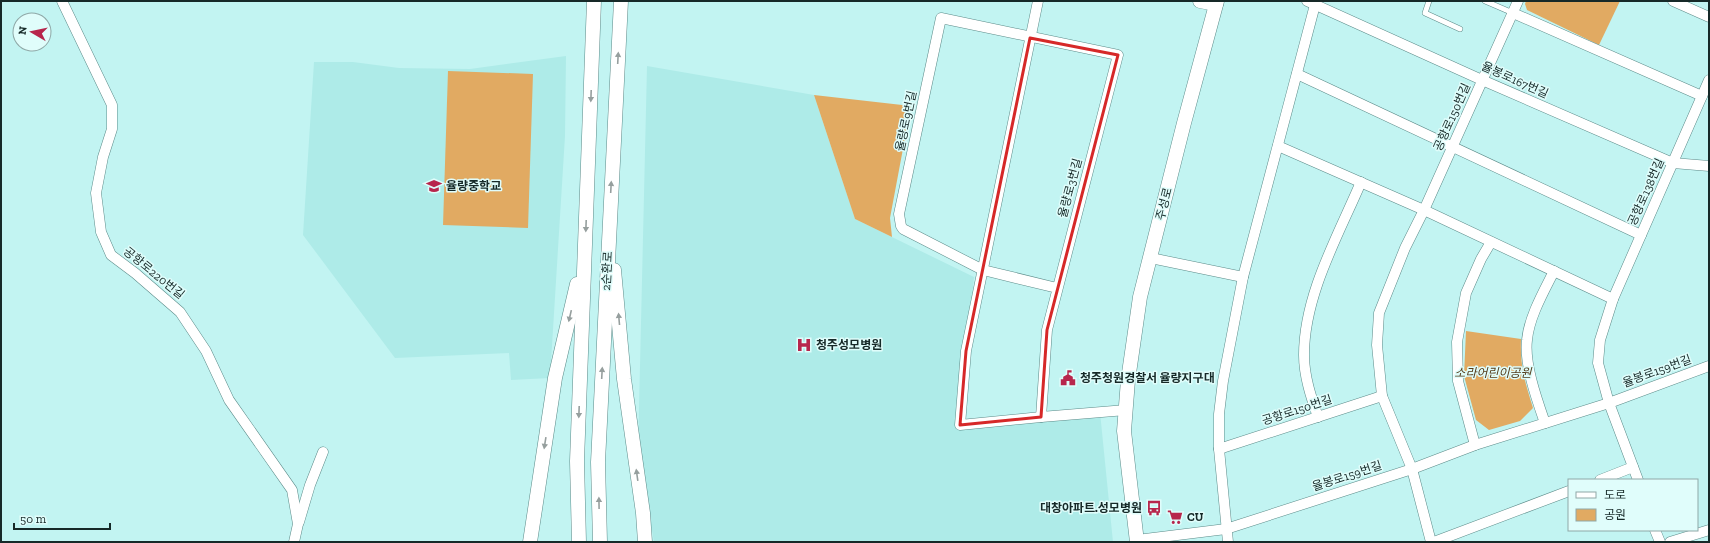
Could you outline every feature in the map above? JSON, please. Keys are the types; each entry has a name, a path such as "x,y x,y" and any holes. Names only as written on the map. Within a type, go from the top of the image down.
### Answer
{"street":[{"name":"공항로220번길","path":"62,1 112,105 112,129 103,157 96,193 101,232 111,255 135,273 180,312 206,351 229,400 292,490 298,524"},
{"name":"2순환로","path":"579,542 577,461 594,1"},
{"name":"2순환로","path":"600,542 598,462 621,1"},
{"path":"1038,1 966,351 960,425 1041,416 1126,410"},
{"path":"1200,1 1217,3"},
{"name":"공항로150번길","path":"1518,1 1453,147 1405,248 1379,313 1377,345 1382,396 1412,469 1433,542 1568,492"},
{"path":"1673,1 1709,16"},
{"name":"율봉로167번길","path":"1243,278 1297,74 1313,2 1482,80 1673,163 1709,166"},
{"name":"주성로","path":"1137,541 1124,431 1128,380 1140,297 1184,122 1217,3"},
{"path":"1513,13 1702,96"},
{"name":"율량로9번길","path":"983,270 903,230 899,214 941,18 1030,38"},
{"name":"율량로3번길","path":"1030,38 1118,55 1047,330 1041,416"},
{"path":"1297,74 1641,235"},
{"name":"공항로138번길","path":"1638,479 1609,403 1598,363 1600,340 1613,299 1709,80"},
{"path":"1278,146 1424,210 1613,299"},
{"path":"1318,417 1309,393 1304,355 1307,323 1315,289 1361,182"},
{"path":"610,216 624,379 643,513 645,542"},
{"path":"1475,445 1458,380 1457,342 1466,293 1481,259 1491,242"},
{"path":"530,542 555,378 585,250"},
{"path":"1150,258 1243,278 1223,380 1219,414 1219,449 1228,542"},
{"path":"983,270 1057,288"},
{"path":"1545,424 1528,367 1527,340 1536,307 1554,271"},
{"name":"율봉로159번길","path":"1137,541 1226,529 1412,469 1475,445 1609,403 1709,366"},
{"name":"공항로150번길","path":"1219,449 1382,396"},
{"name":"공항로220번길","path":"294,542 310,485 323,452"},
{"path":"1603,479 1633,467"},
{"path":"1670,542 1709,530"},
{"path":"1655,531 1660,542"}],"lane":[{"path":"1429,1 1425,13 1460,29"},
{"path":"1485,1 1513,13"}],"highlighted area":[{"path":"1030,38 1118,55 1047,330 1041,417 960,425 966,351"}],"shaded area":[{"name":"율량중학교","path":"566,56 565,136 550,378 511,380 509,353 395,358 303,235 314,62 353,62 399,68 470,69"},
{"name":"청주성모병원","path":"647,66 814,95 855,219 974,277 960,425 1100,412 1113,542 654,542 638,452"}],"green space":[{"path":"1526,1 1620,1 1599,45 1527,10 1525,4"},
{"path":"448,71 533,74 528,228 443,225"},
{"path":"814,95 911,106 890,218 892,237 855,219"},
{"name":"소라어린이공원","path":"1466,331 1521,339 1521,358 1533,408 1520,421 1489,430 1476,420 1464,376"}],"place":[{"name":"율량중학교","path":"434,186"},
{"name":"청주성모병원","path":"804,345"},
{"name":"청주청원경찰서 율량지구대","path":"1068,378"},
{"name":"대창아파트.성모병원","path":"1154,508"},
{"name":"CU","path":"1175,517"}]}
